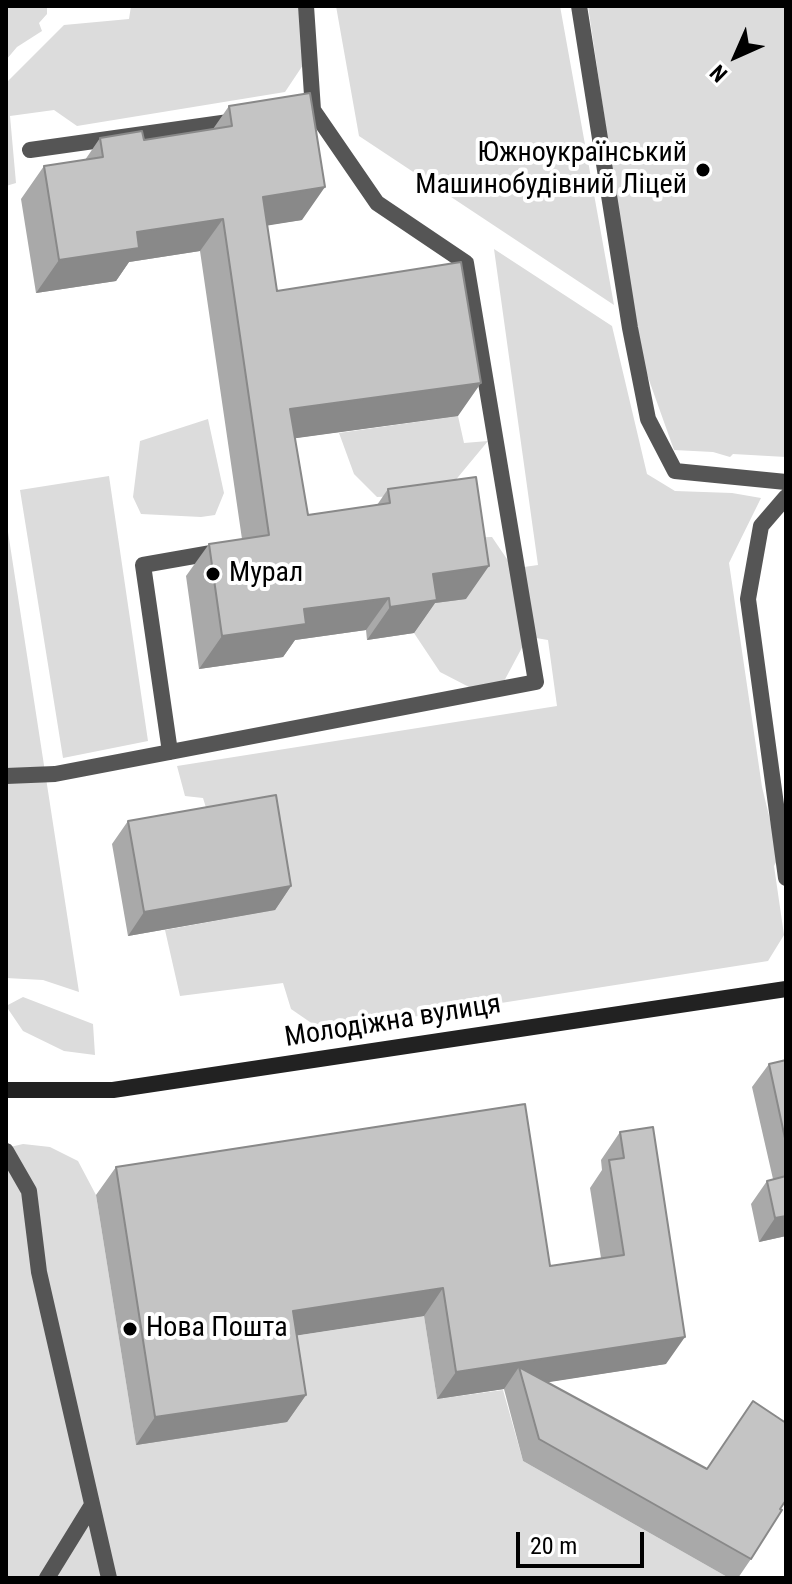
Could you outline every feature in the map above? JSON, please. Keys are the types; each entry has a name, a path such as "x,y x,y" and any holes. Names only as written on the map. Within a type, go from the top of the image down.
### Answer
{"street":[{"name":"Молодіжна вулиця","path":"6,1090 113,1090 786,989"}],"lane":[{"path":"6,776 55,774 536,682 466,263 377,203 305,111 306,6"},
{"path":"579,6 630,328 648,419 675,471 786,482"},
{"path":"30,150 250,119"},
{"path":"786,497 761,526 748,599 786,878"},
{"path":"170,752 143,565 217,552"},
{"path":"6,1151 29,1191 39,1272 109,1578"},
{"path":"47,1578 92,1505"}],"shaded area":[{"path":"6,6 47,6 47,14 39,23 42,31 17,47 6,60"},
{"path":"131,6 298,6 305,62 285,92 77,126 54,110 10,116 16,183 6,186 6,83 64,25 129,19"},
{"path":"336,6 560,6 614,305 359,136"},
{"name":"Южноукраїнський Машинобудівний Ліцей","path":"588,6 786,6 786,457 733,454 730,457 713,452 674,450 639,352"},
{"path":"494,249 612,326 647,474 675,491 732,493 761,498 729,563 762,787 779,857 774,866 784,935 768,961 323,1031 291,1009 283,983 180,996 165,930 274,910 212,827 203,798 185,796 177,766 557,706 548,640 524,636 525,642 502,685 471,688 440,672 414,633 410,607 457,538 492,537 511,565 538,565"},
{"path":"458,416 464,443 488,441 444,494 377,497 354,474 339,433"},
{"path":"208,419 224,493 215,515 141,514 133,497 140,441"},
{"path":"109,476 148,741 63,758 20,490"},
{"path":"6,519 79,992 43,980 6,978"},
{"path":"23,997 93,1024 95,1055 64,1051 23,1031 6,1006"},
{"path":"23,1144 50,1147 78,1161 96,1195 136,1445 274,1339 424,1316 437,1399 503,1390 523,1461 729,1578 6,1578 6,1148"}],"building":[{"path":"310,93 325,187 263,197 277,291 461,262 481,383 290,409 308,515 390,503 388,489 476,477 489,566 433,574 437,600 390,607 389,598 304,609 306,624 222,636 209,544 269,535 223,219 137,232 139,248 59,260 44,166 103,157 100,138 142,131 144,140 232,126 229,106"},
{"path":"276,795 291,886 144,912 128,821"},
{"path":"786,1060 786,1143 769,1064"},
{"path":"525,1104 550,1266 624,1255 609,1160 624,1158 620,1132 653,1127 685,1337 456,1372 443,1288 293,1311 306,1395 155,1417 116,1167"},
{"path":"786,1176 786,1216 775,1218 767,1181"},
{"path":"519,1367 707,1469 753,1401 786,1423 786,1500 751,1559 539,1439"}],"place":[{"name":"Южноукраїнський Машинобудівний Ліцей","path":"703,170"},
{"name":"Мурал","path":"213,574"},
{"name":"Нова Пошта","path":"130,1329"}]}
